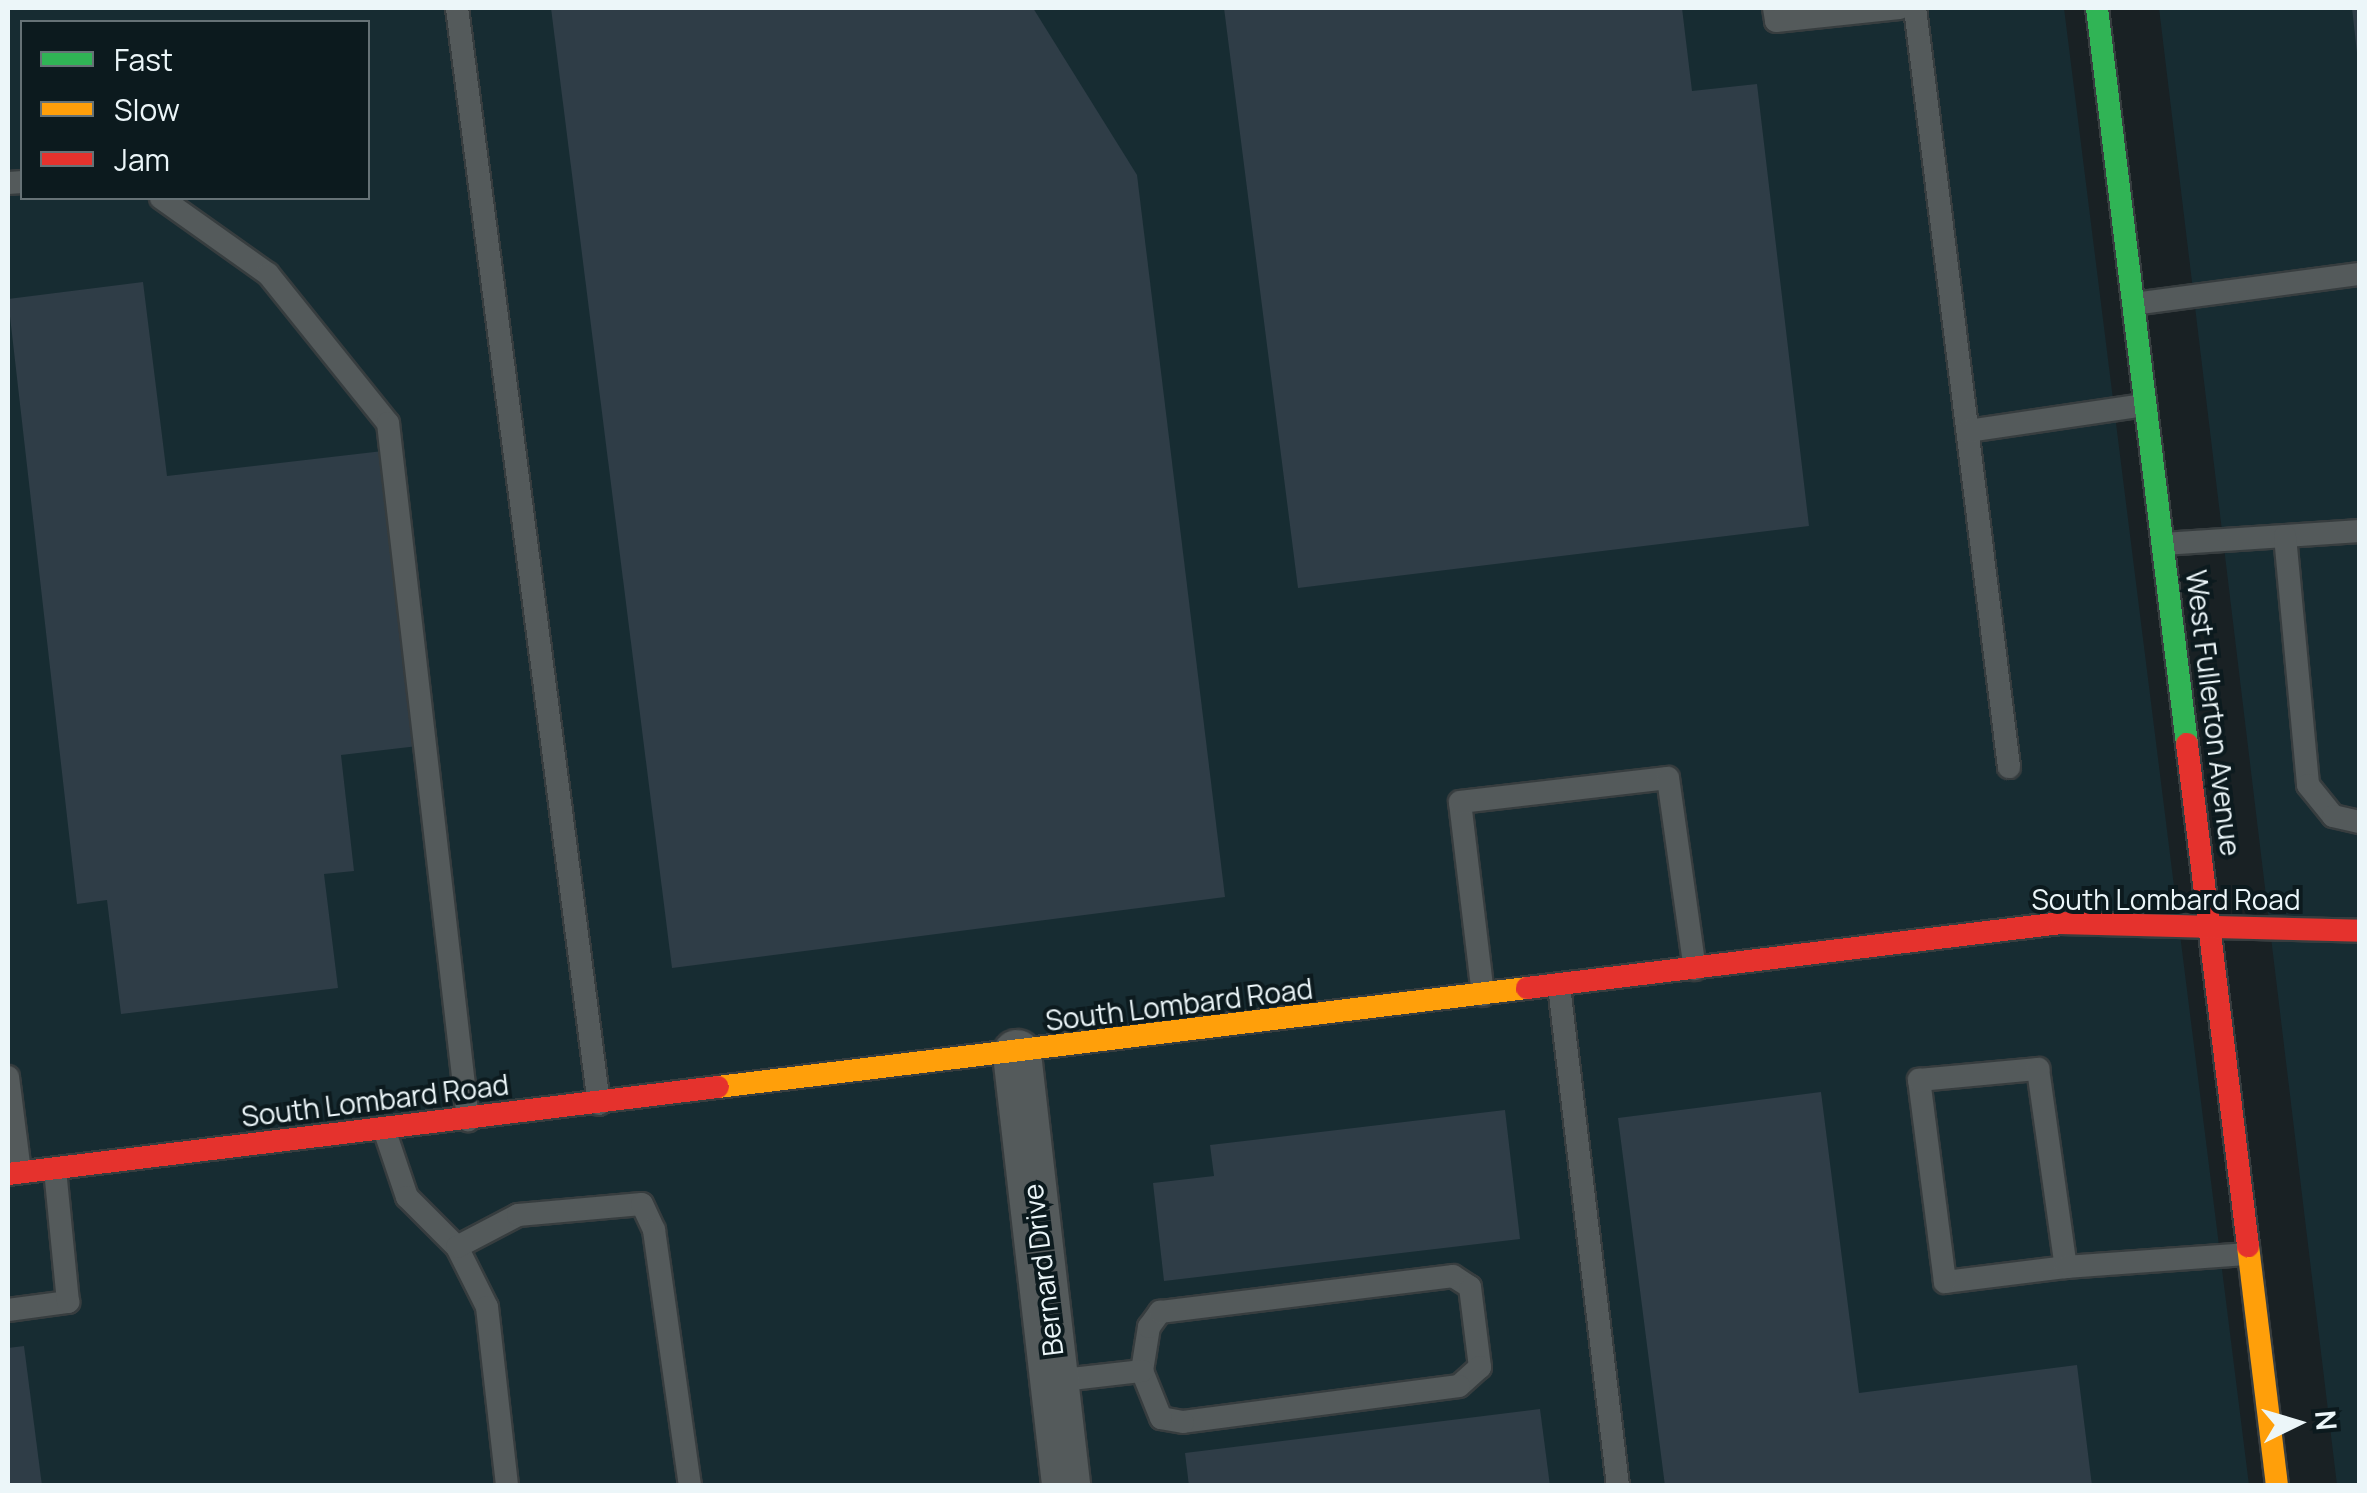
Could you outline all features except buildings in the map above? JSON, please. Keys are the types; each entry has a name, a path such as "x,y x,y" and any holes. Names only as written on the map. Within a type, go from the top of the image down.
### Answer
{"street":[{"name":"West Fullerton Avenue","path":"2097,8 2277,1486"},
{"name":"South Lombard Road","path":"14,1174 2061,923 2360,930"},
{"name":"Bernard Drive","path":"1017,1054 1066,1486"}],"lane":[{"path":"457,8 599,1104"},
{"path":"1774,8 1776,21 1898,8"},
{"path":"1914,8 2009,766"},
{"path":"164,200 268,274 388,423 468,1120"},
{"path":"2134,304 2360,274"},
{"path":"1968,431 2145,405"},
{"path":"2163,544 2360,531"},
{"path":"2285,536 2308,785 2333,816 2360,822"},
{"path":"1483,996 1460,802 1668,778 1695,969"},
{"path":"1559,986 1618,1486"},
{"path":"2066,1268 2038,1069 1919,1080 1945,1282 2249,1254"},
{"path":"8,1077 14,1174"},
{"path":"384,1130 407,1197 457,1247 487,1307 507,1486"},
{"path":"8,1310 68,1302 56,1169"},
{"path":"457,1247 518,1215 642,1204 654,1230 690,1486"},
{"path":"1454,1276 1470,1286 1480,1367 1460,1386 1183,1422 1161,1418 1142,1372 1149,1327 1160,1312 1454,1276"},
{"path":"1054,1381 1142,1372"}],"shaded area":[{"path":"8,8 2064,8 2249,1485 8,1486"},
{"path":"2159,8 2359,8 2359,1485 2337,1485"}],"traffic: fast":[{"path":"2097,8 2187,744"}],"traffic: slow":[{"path":"718,1087 1527,988"},
{"path":"2248,1246 2277,1486"}],"traffic: jam":[{"path":"2187,744 2248,1246"},
{"path":"1527,988 2061,923 2360,931"},
{"path":"8,1174 718,1087"}]}
